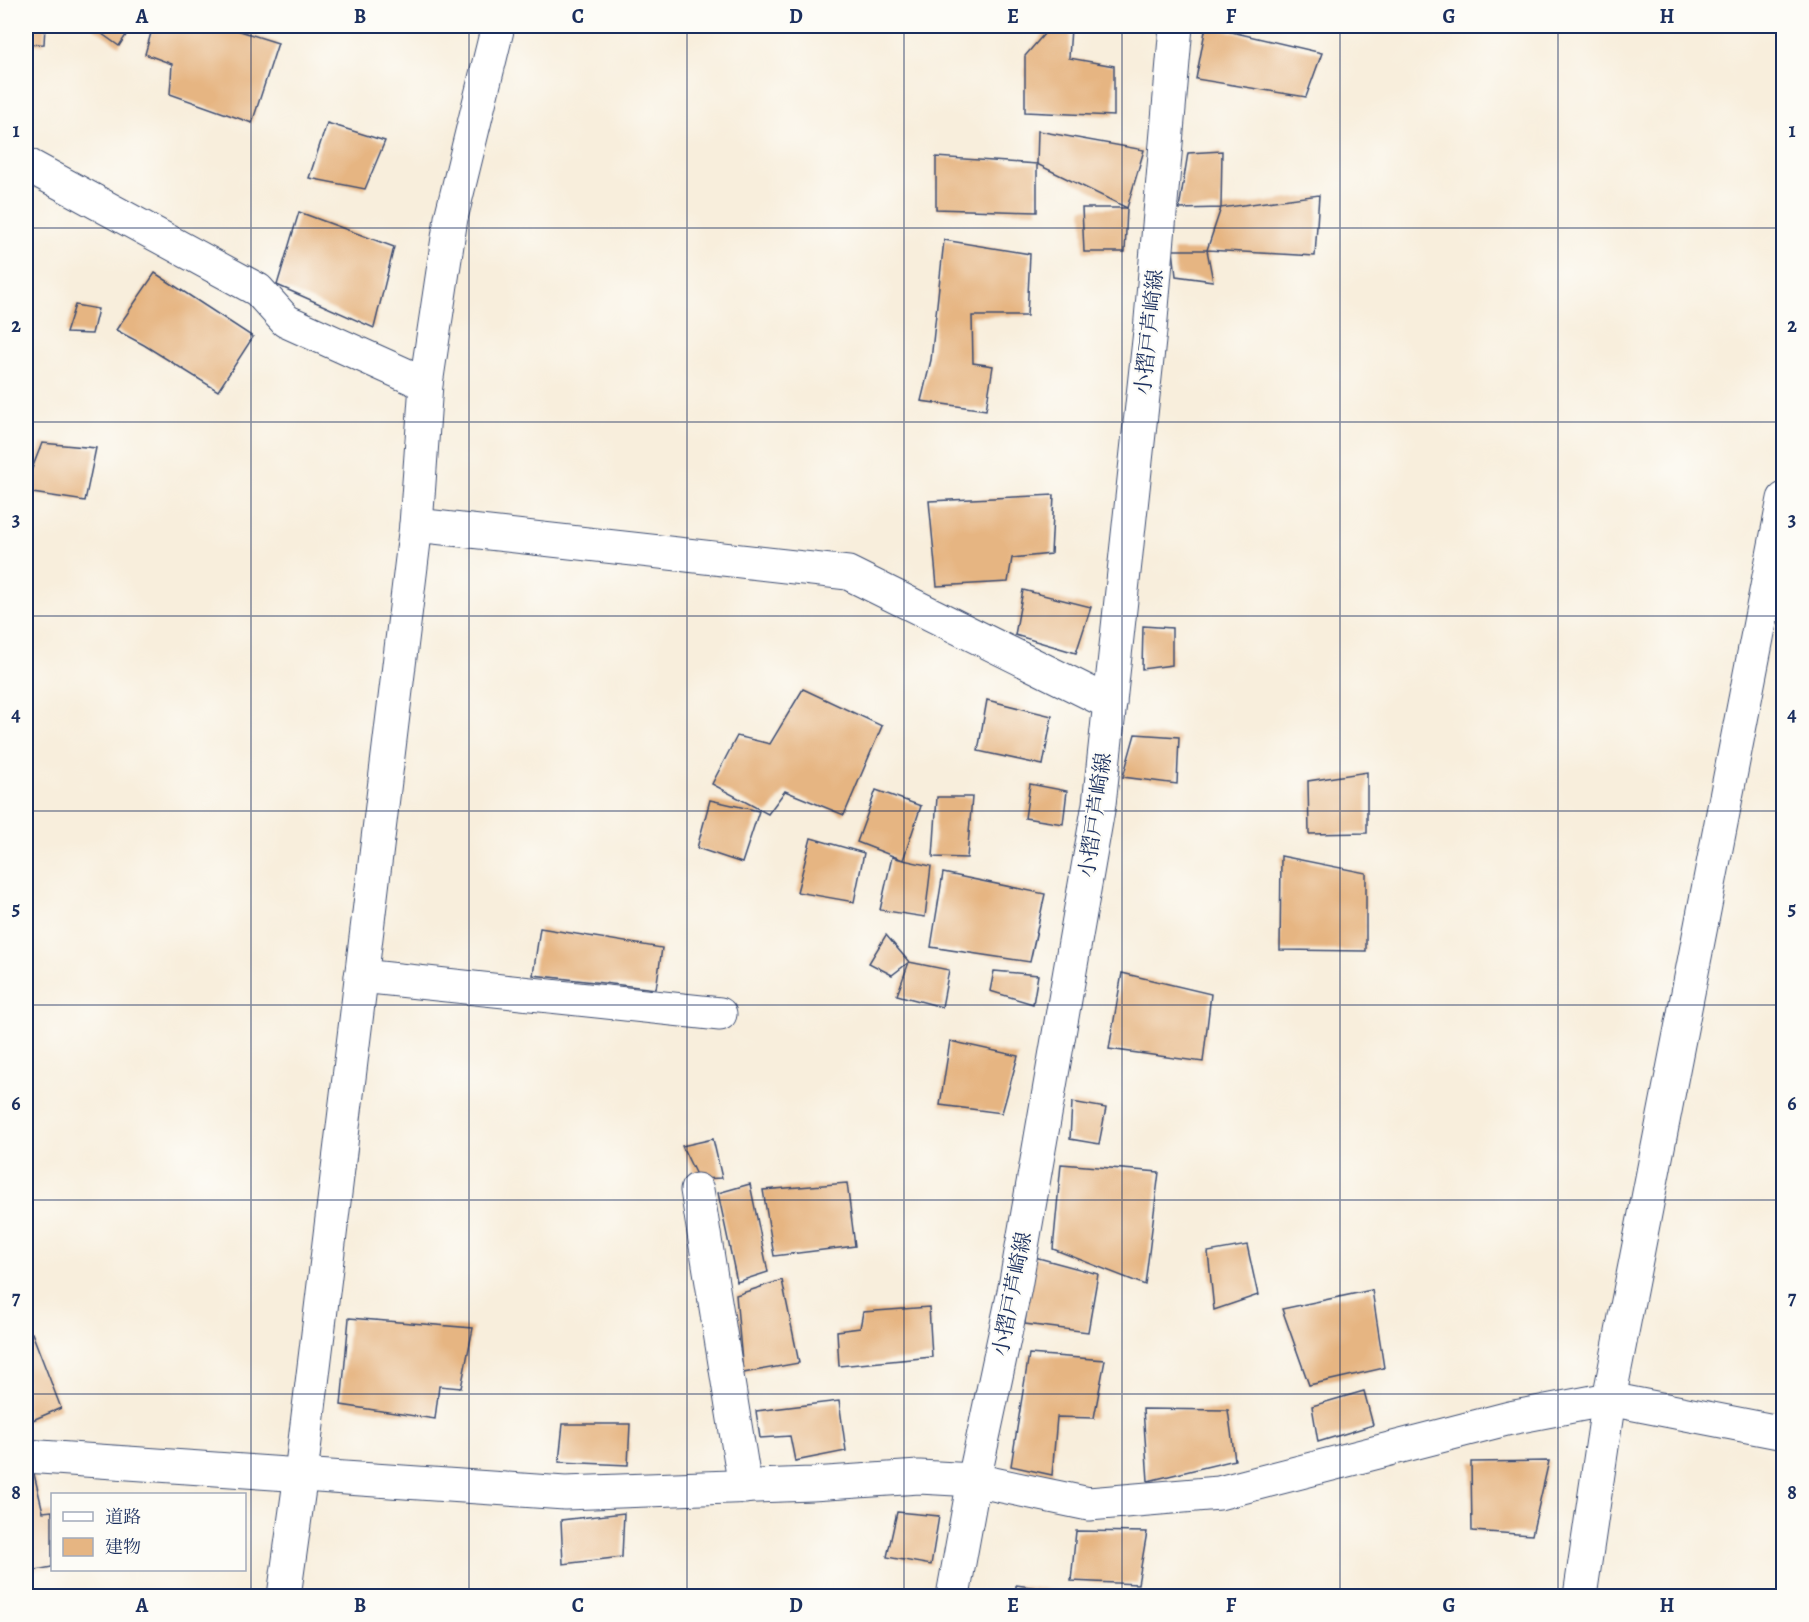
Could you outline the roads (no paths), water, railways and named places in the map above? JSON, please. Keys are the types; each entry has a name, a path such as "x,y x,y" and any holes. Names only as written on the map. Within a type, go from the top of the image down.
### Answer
{"street":[{"path":"284,1596 301,1474 416,525 426,384 451,218 498,26"},
{"name":"小摺戸芦崎線","path":"952,1596 1015,1287 1099,804 1150,331 1176,26"},
{"path":"26,164 258,290 286,321 426,384"},
{"path":"1580,1596 1609,1399 1784,499"},
{"path":"416,525 848,573 1110,702"},
{"path":"361,976 720,1014"},
{"path":"698,1190 745,1486"},
{"path":"26,1456 565,1494 919,1477 974,1480 1089,1504 1219,1493 1510,1418 1609,1399 1784,1433"}]}
